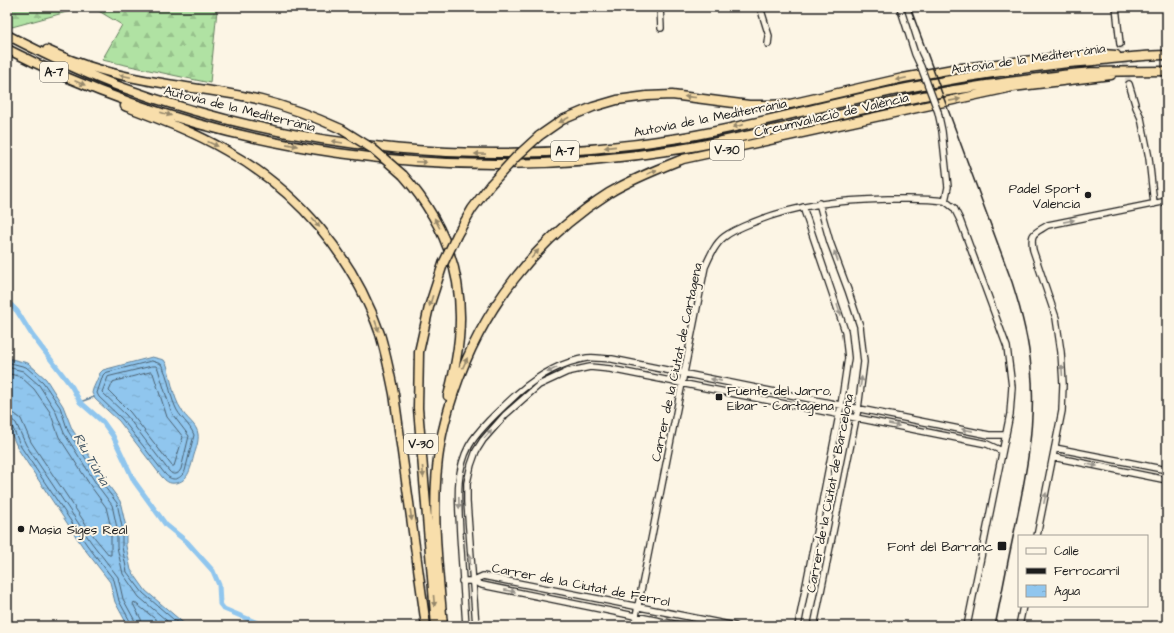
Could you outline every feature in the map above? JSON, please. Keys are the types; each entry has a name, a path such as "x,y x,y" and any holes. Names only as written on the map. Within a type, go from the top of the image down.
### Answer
{"highway":[{"path":"7,31 54,53 105,72 161,83 230,93 304,113 341,129 372,149 396,168 408,181 429,210 452,259 458,282 460,328 456,360 447,400 447,412"},
{"name":"Autovia de la Mediterrània","path":"7,36 52,58 119,86 216,117 273,131 355,145 411,151 478,154 572,151 672,139 715,131 912,87 1060,64 1134,56 1167,55"},
{"name":"Autovia de la Mediterrània","path":"7,49 47,70 102,93 205,126 263,140 354,156 410,162 479,165 544,164 635,155 681,148 907,99 957,90 1060,75 1100,72 1167,71"},
{"name":"Circumval·lació de València","path":"436,626 418,408 419,352 429,307 443,264 456,235 472,208 490,185 516,157 539,136 562,120 592,107 617,100 647,96 672,96 696,97 749,105 790,104 903,78 953,70 1102,54 1134,56"},
{"name":"Circumval·lació de València","path":"443,626 437,542 436,500 440,445 447,412 463,366 486,320 510,283 543,245 573,218 610,192 656,170 684,159 1013,87 1100,78 1125,72"},
{"path":"102,93 111,100 173,125 225,149 277,184 324,232 349,267 373,315 387,358 394,394 426,626"}],"street":[{"path":"660,7 661,28"},
{"path":"760,7 769,36 768,44"},
{"path":"900,7 915,54 938,112 942,131 948,187 945,201 954,208 960,220 1008,347 1012,387 1010,414 967,626"},
{"path":"1116,7 1120,44"},
{"path":"1129,84 1141,118 1154,204"},
{"name":"Carrer de la Ciutat de Cartagena","path":"634,626 705,267 714,248 723,237 736,229 766,217 819,203 848,200 928,198 945,201"},
{"path":"1037,535 1062,411 1063,384 1061,352 1056,318 1033,250 1031,240 1033,234 1048,225 1167,201"},
{"name":"Carrer de la Ciutat de Barcelona","path":"814,626 858,408 864,362 860,326 830,242 819,203"},
{"name":"Carrer de la Ciutat de Barcelona","path":"798,626 841,405 848,358 846,330 803,207"},
{"path":"466,626 458,503 459,481 463,461 469,446 477,434 500,410 534,379 563,364 588,358 612,359 990,435 1006,435"},
{"path":"476,626 466,502 467,483 476,451 483,440 505,415 539,385 568,372 590,367 610,369 987,444 1002,451"},
{"path":"1055,448 1167,470"},
{"path":"1053,457 1167,480"},
{"name":"Carrer de la Ciutat de Ferrol","path":"472,581 483,576 735,626"},
{"path":"462,581 472,581"},
{"name":"Carrer de la Ciutat de Ferrol","path":"472,581 482,586 684,626"},
{"path":"1019,626 1023,607"}],"green space":[{"path":"7,7 85,7 12,27 7,24"},
{"path":"92,7 213,7 217,10 210,83 102,60 122,25"}],"water":[{"path":"152,357 164,360 167,365 178,404 197,430 198,434 197,445 189,473 180,482 169,483 162,477 119,421 95,399 92,393 100,373 103,370"},
{"path":"7,358 28,363 46,379 63,406 72,429 120,501 126,527 126,546 131,570 146,591 187,626 128,626 115,602 110,582 83,547 18,449 7,424"}],"waterway":[{"path":"7,301 17,311 32,335 72,387 80,402 103,422 113,436 134,481 166,525 187,542 213,571 219,585 220,604 224,609 265,626"},
{"path":"80,402 94,397"}],"tunnel":[{"path":"1120,44 1129,84"}],"railway":[{"path":"910,7 1012,282 1024,325 1030,357 1032,390 1031,434 1021,499 995,626"}],"place":[{"name":"Padel Sport Valencia","path":"1088,195"},
{"name":"Fuente del Jarro, Eibar - Cartagena","path":"719,397"},
{"name":"Masia Siges Real","path":"21,529"},
{"name":"Font del Barranc","path":"1002,546"}],"water label":[{"name":"Riu Túria","path":"92,459"}]}
